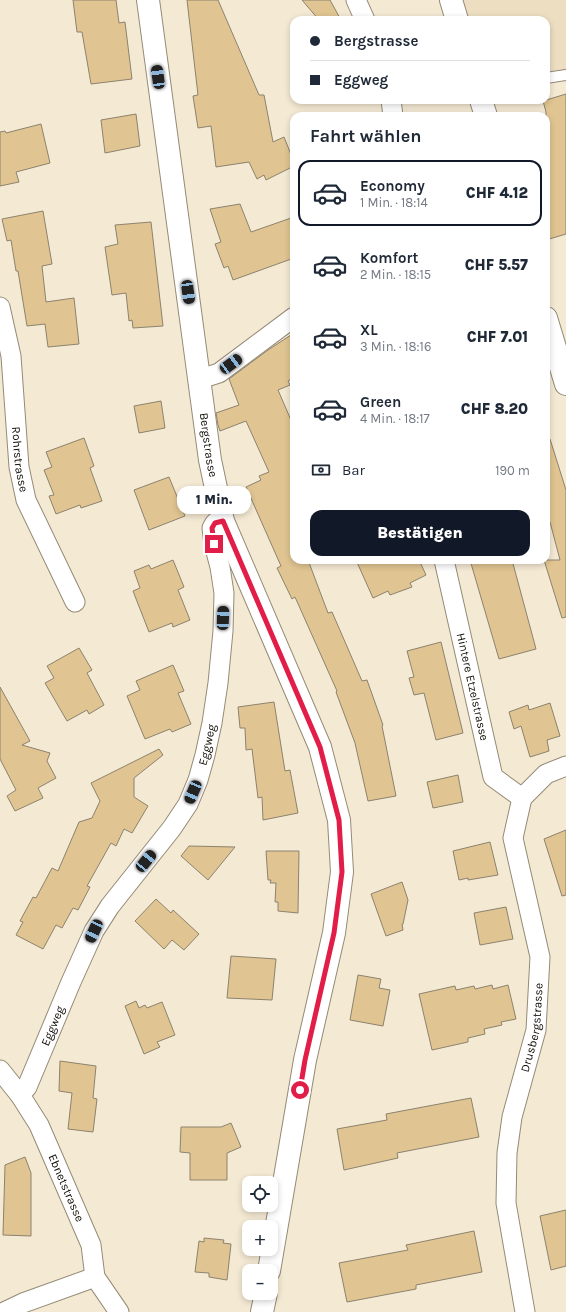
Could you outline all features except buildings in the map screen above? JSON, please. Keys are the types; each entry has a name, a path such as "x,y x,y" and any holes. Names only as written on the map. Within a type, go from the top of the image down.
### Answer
{"street":[{"name":"Bergstrasse","path":"148,0 210,460 223,521 320,747 339,820 342,872 334,933 305,1060 270,1264"},
{"path":"356,0 363,16"},
{"path":"451,0 456,16"},
{"name":"Rohrstrasse","path":"0,307 11,356 19,467 26,500 75,602"},
{"path":"200,379 218,373 290,320"},
{"path":"550,331 566,384"},
{"name":"Eggweg","path":"20,1095 27,1087 94,931 110,906 172,828 188,804 198,780 206,755 218,683 223,631 224,593 212,528 215,523 223,521"},
{"name":"Hintere Etzelstrasse","path":"445,564 493,778 522,798"},
{"path":"522,798 546,774 566,766"},
{"name":"Drusbergstrasse","path":"522,798 513,838 540,957 536,1030 512,1117 507,1153 506,1203 525,1312"},
{"name":"Ebnetstrasse","path":"0,1070 20,1095 39,1125 91,1245 95,1277 119,1312"},
{"path":"4,1312 23,1303 95,1277"},
{"path":"262,1312 265,1300"}],"lane":[{"path":"550,77 566,75"}],"shaded area":[{"path":"463,0 566,0 566,71 550,72 550,16 468,16"}],"route":[{"path":"214,544 212,528 215,523 223,521 320,747 339,820 342,872 334,933 305,1060 300,1090"}]}
